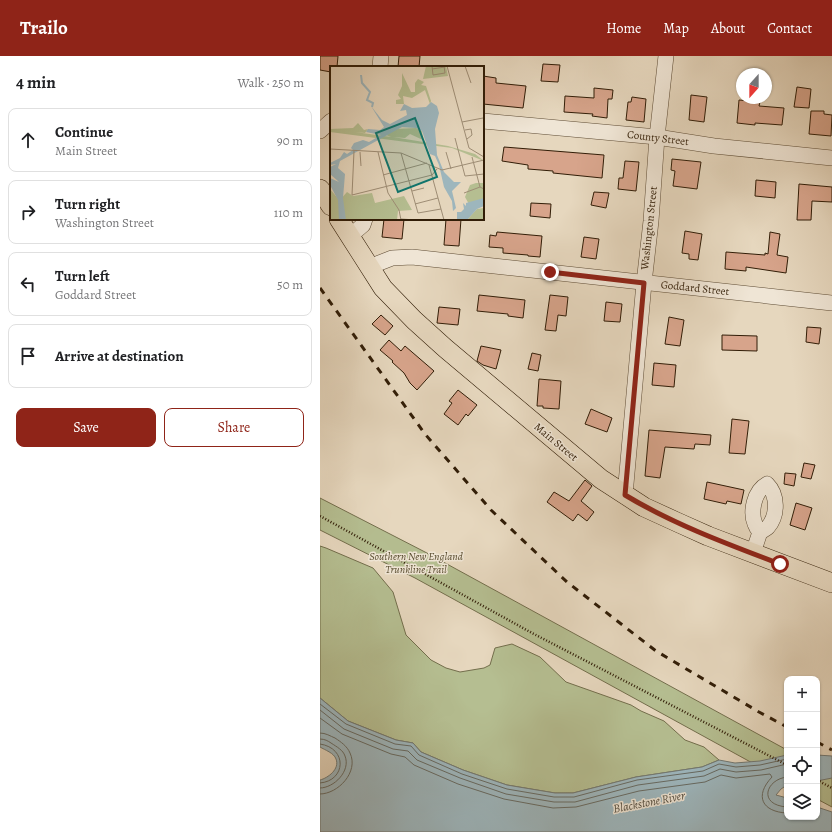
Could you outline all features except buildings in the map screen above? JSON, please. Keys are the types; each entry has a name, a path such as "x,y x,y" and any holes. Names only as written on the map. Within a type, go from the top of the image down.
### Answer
{"main road":[{"path":"320,189 330,204"},
{"name":"Main Street","path":"340,220 383,288 414,320 562,448 601,479 644,507 679,523 708,536 832,584"}],"street":[{"path":"380,66 381,56"},
{"name":"Washington Street","path":"625,495 651,221 657,137 666,56"},
{"name":"County Street","path":"484,120 657,137 714,146 832,158"},
{"path":"320,131 330,123"},
{"path":"350,236 363,225 365,220"},
{"name":"Goddard Street","path":"369,267 392,258 412,257 832,303"},
{"path":"753,553 760,532"}],"path":[{"path":"320,516 532,634 784,763"},
{"path":"820,782 832,788"}],"green space":[{"name":"Southern New England Trunkline Trail","path":"320,498 425,552 784,748 784,780 415,578 320,530"},
{"path":"320,546 373,568 393,592 406,635 431,660 446,668 460,672 484,668 490,665 495,648 512,644 540,657 566,682 631,705 664,721 685,740 704,747 719,760 702,767 636,777 573,793 555,793 507,785 463,770 421,752 413,743 396,740 348,721 320,698"},
{"path":"820,769 832,775 832,807 820,801"}],"water":[{"name":"Blackstone River","path":"320,698 348,721 396,740 413,743 421,752 463,770 507,785 555,793 573,793 636,777 702,767 719,760 735,763 760,761 784,756 784,787 776,795 784,797 784,820 820,820 820,808 832,812 832,832 320,832 320,780 335,770 337,763 333,755 320,747"},
{"path":"820,755 832,756 832,778 820,780"}],"railway":[{"path":"320,288 425,434 491,510 567,582 656,651 784,725"},
{"path":"820,744 832,750"}],"route":[{"path":"550,272 644,283 625,495 644,507 708,536 780,564"}]}
